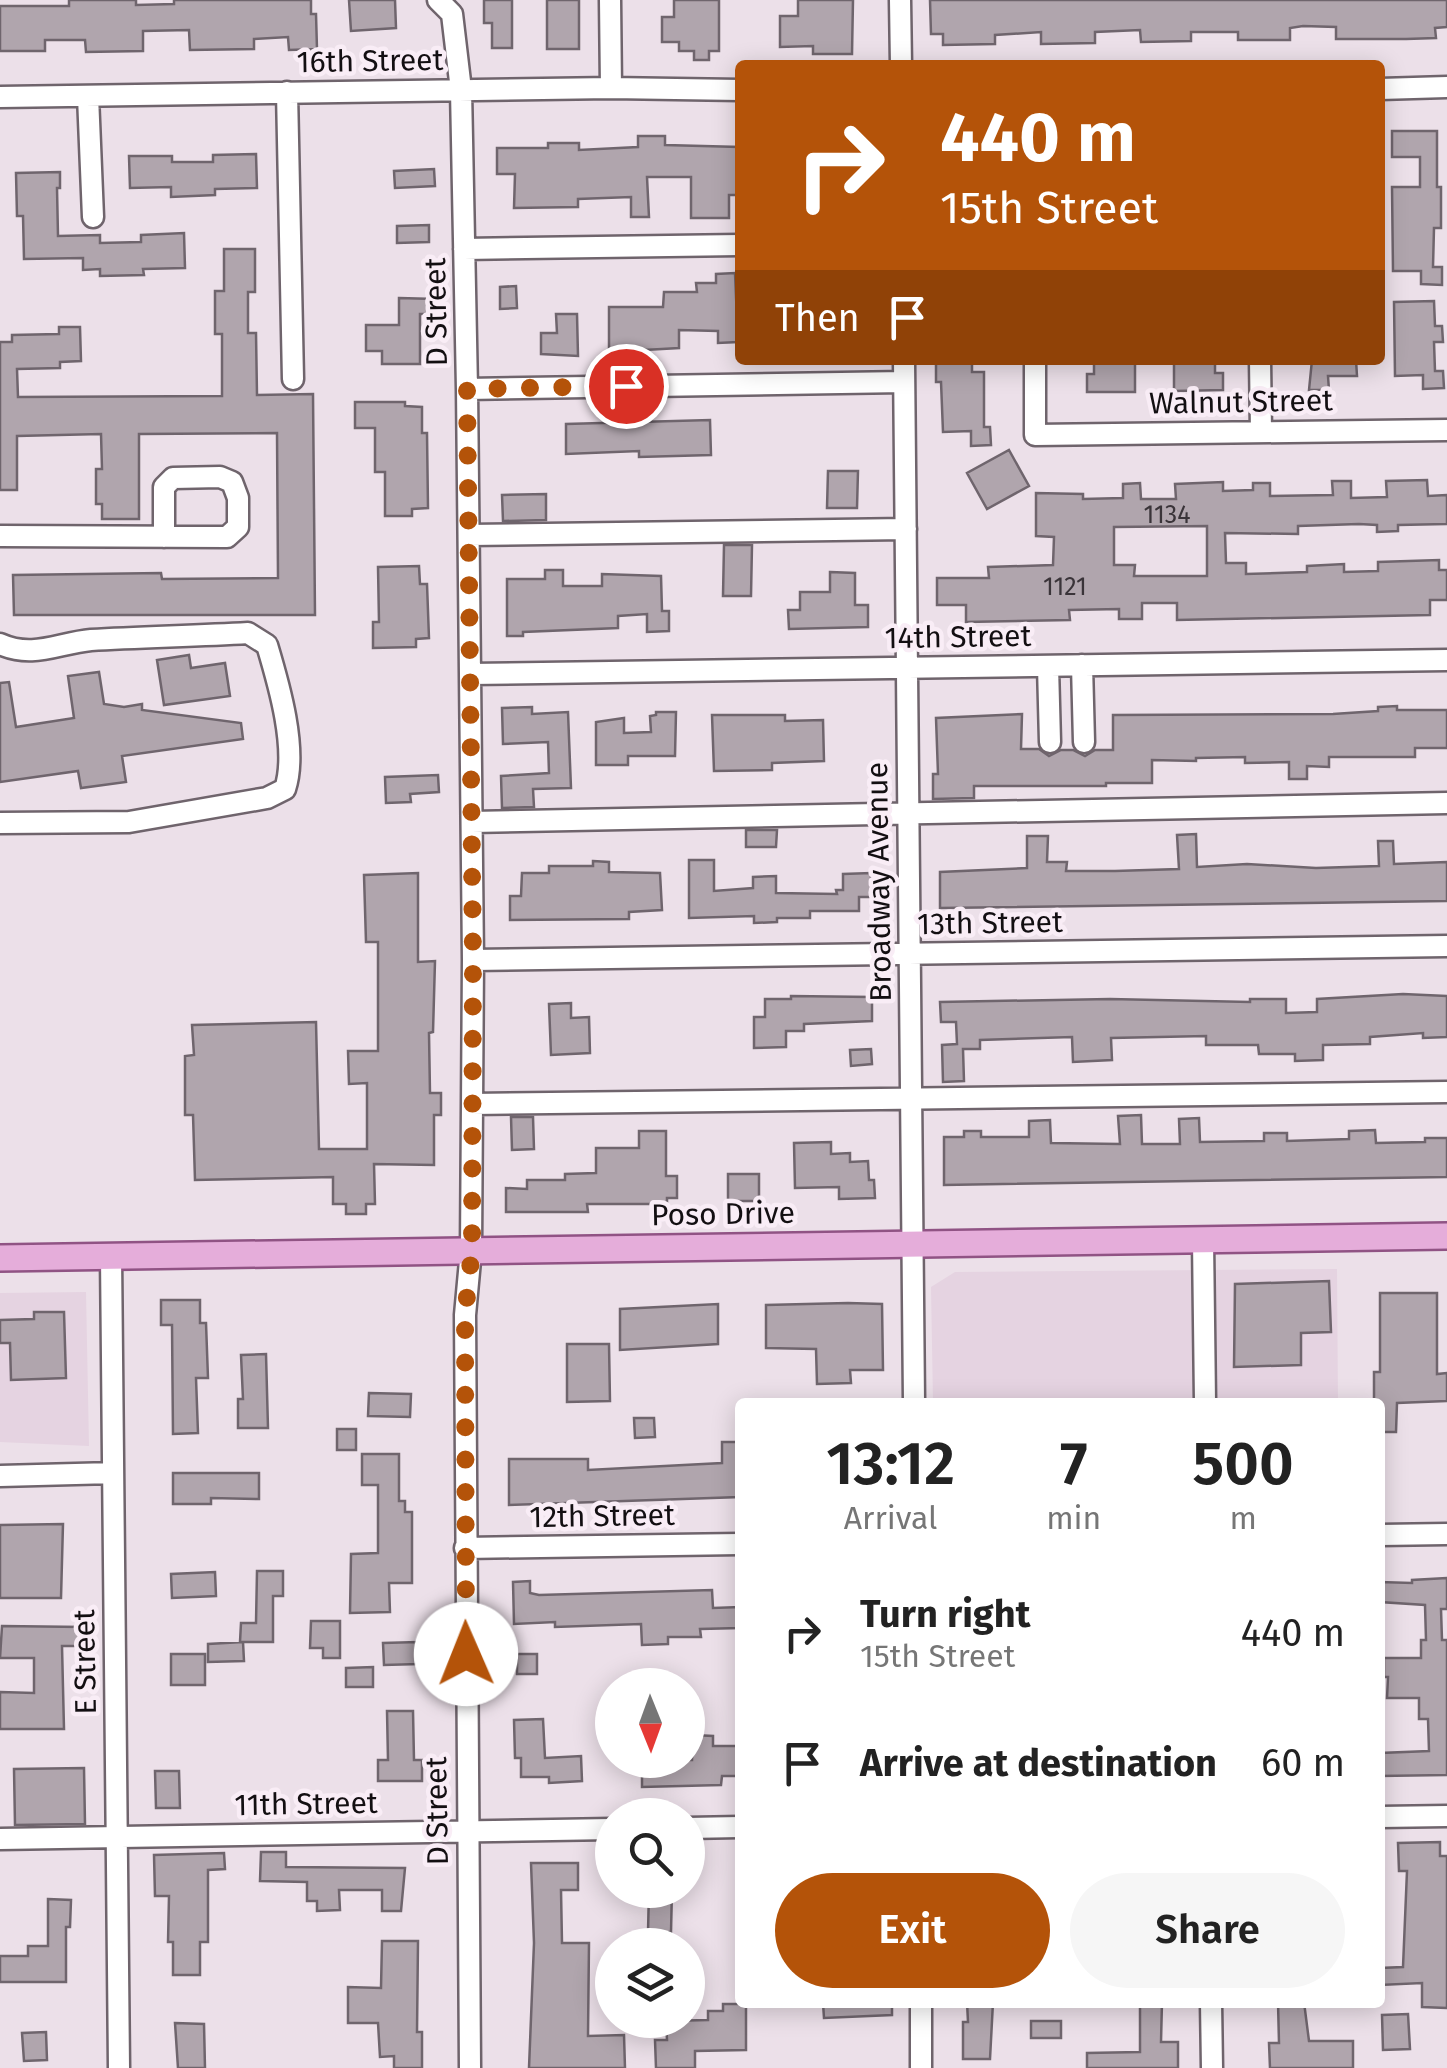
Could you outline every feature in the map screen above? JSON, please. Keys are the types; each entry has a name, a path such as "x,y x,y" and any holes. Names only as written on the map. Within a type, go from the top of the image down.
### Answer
{"main road":[{"name":"Poso Drive","path":"0,1258 1447,1236"}],"street":[{"name":"D Street","path":"438,0 452,14 460,90 467,389 473,960 472,1250 465,1315 470,2068"},
{"path":"610,0 611,88"},
{"path":"900,0 901,60"},
{"path":"1385,88 1447,87"},
{"name":"16th Street","path":"0,97 611,88 735,90"},
{"path":"286,92 293,379"},
{"path":"88,96 93,218"},
{"path":"464,249 735,245"},
{"name":"Broadway Avenue","path":"904,365 914,1398"},
{"name":"Walnut Street","path":"1034,365 1035,434 1447,430"},
{"path":"1260,365 1260,432"},
{"path":"467,389 904,382"},
{"path":"469,535 906,529"},
{"path":"0,536 164,537"},
{"path":"0,644 16,651 50,650 87,640 248,633 267,645 292,769 285,789 267,798 128,822 0,823"},
{"name":"14th Street","path":"470,674 1447,660"},
{"path":"1082,665 1084,742"},
{"path":"1048,666 1050,742"},
{"path":"472,822 1447,803"},
{"name":"13th Street","path":"473,960 1447,946"},
{"path":"472,1104 1447,1092"},
{"path":"1203,1240 1204,1398"},
{"name":"E Street","path":"111,1256 118,2068"},
{"path":"0,1476 113,1473"},
{"path":"1385,1535 1447,1534"},
{"name":"12th Street","path":"465,1548 735,1544"},
{"path":"1385,1817 1447,1816"},
{"path":"705,1828 735,1827"},
{"name":"11th Street","path":"0,1839 595,1829"},
{"path":"921,2008 922,2068"},
{"path":"1211,2008 1212,2068"}],"shaded area":[{"path":"1337,1269 1338,1398 933,1398 931,1287 955,1272"},
{"path":"86,1292 89,1446 0,1442 0,1293"}],"building":[{"path":"69,0 136,0 136,5 174,4 174,0 311,0 311,14 316,14 317,49 289,50 288,37 254,39 254,49 190,50 189,30 143,31 143,51 86,52 85,40 45,40 45,51 0,51 0,6 69,6"},
{"path":"349,0 395,0 396,28 351,31"},
{"path":"484,0 512,0 512,48 492,48 492,23 484,23"},
{"path":"547,0 579,0 579,49 547,49"},
{"path":"674,0 719,0 719,51 709,51 709,60 694,60 694,51 679,51 679,42 662,42 662,17 674,17"},
{"path":"798,0 853,0 852,54 813,54 813,46 780,47 780,16 798,16"},
{"path":"930,0 1447,0 1447,27 1435,28 1436,38 1336,39 1336,27 1303,26 1290,28 1290,40 1238,40 1238,32 1191,32 1191,41 1141,42 1140,30 1095,32 1095,43 1041,44 1041,32 995,35 995,44 943,45 943,34 931,34"},
{"path":"1392,131 1437,131 1441,228 1434,228 1433,267 1442,267 1442,285 1421,284 1421,271 1393,271 1392,187 1420,187 1420,157 1392,157"},
{"path":"638,136 665,136 665,145 735,147 735,195 729,195 729,218 691,218 691,177 647,177 649,217 631,217 631,197 578,199 578,207 514,208 515,174 497,174 497,148 548,148 548,143 579,143 579,150 638,147"},
{"path":"256,154 257,188 215,189 215,195 171,197 171,187 130,188 129,156 172,156 172,162 213,162 213,155"},
{"path":"434,169 435,186 395,188 394,171"},
{"path":"60,172 58,236 100,235 100,243 141,242 141,235 184,233 185,268 143,269 144,275 100,276 100,269 83,270 83,258 24,259 16,173"},
{"path":"429,225 429,242 397,243 397,226"},
{"path":"224,249 255,249 255,292 248,292 248,333 256,333 257,395 313,394 315,615 14,615 13,575 161,573 162,579 278,578 277,433 139,434 139,519 102,519 102,504 96,504 96,469 102,469 101,434 17,436 17,490 0,490 0,342 12,342 12,335 59,334 59,327 80,327 81,361 60,362 60,368 17,369 18,397 222,396 222,334 215,334 215,291 224,291"},
{"path":"735,273 735,342 718,343 718,331 679,330 679,348 609,352 609,307 663,307 664,292 697,292 696,283 716,283 716,274"},
{"path":"516,286 517,308 500,309 500,287"},
{"path":"399,298 435,299 435,314 420,314 420,364 382,364 382,351 366,351 366,325 399,325"},
{"path":"1434,301 1435,326 1442,326 1443,342 1434,342 1435,371 1443,371 1444,388 1423,389 1423,375 1395,376 1394,302"},
{"path":"556,314 577,314 578,356 541,354 541,333 557,333"},
{"path":"936,365 972,365 972,372 984,372 984,427 990,427 991,445 971,446 971,431 943,432 941,382 936,382"},
{"path":"1094,365 1135,365 1135,392 1087,392 1087,374 1094,374"},
{"path":"1174,365 1215,365 1215,373 1223,373 1223,390 1174,391"},
{"path":"1312,365 1356,365 1357,376 1328,376 1329,390 1309,390"},
{"path":"355,402 405,402 405,406 422,407 422,433 427,433 428,508 412,509 412,516 385,516 385,472 375,472 375,428 355,428"},
{"path":"710,420 711,455 639,457 639,451 566,454 566,424"},
{"path":"1009,450 1029,486 987,509 967,473"},
{"path":"828,471 858,471 857,508 827,508"},
{"path":"1427,480 1428,496 1447,495 1447,524 1398,525 1398,531 1377,532 1377,525 1359,524 1298,526 1298,534 1225,533 1226,563 1246,563 1246,574 1307,572 1307,566 1344,564 1344,572 1378,571 1378,562 1439,560 1439,570 1447,570 1447,600 1430,600 1430,615 1177,620 1177,603 1142,603 1142,619 1119,619 1119,609 1069,610 1070,620 966,622 966,605 937,605 937,578 989,578 988,567 1053,565 1054,537 1036,536 1036,493 1083,494 1083,499 1123,498 1123,484 1140,483 1141,499 1176,499 1175,484 1223,482 1223,491 1253,490 1253,483 1270,483 1270,496 1333,495 1332,481 1351,481 1351,498 1387,497 1386,481","holes":["1207,526 1207,576 1134,576 1135,565 1114,565 1114,527"]},
{"path":"546,494 546,520 503,521 502,495"},
{"path":"724,545 752,545 751,596 723,596"},
{"path":"419,566 420,584 427,584 429,638 416,639 416,647 373,648 373,622 379,622 378,567"},
{"path":"545,570 563,570 563,586 602,586 602,574 661,576 662,611 669,611 669,631 647,632 647,614 618,616 618,628 507,636 507,579 545,579"},
{"path":"830,572 855,573 855,605 868,605 868,627 789,629 788,610 800,610 800,592 830,592"},
{"path":"189,655 191,668 225,663 230,696 164,705 157,660"},
{"path":"99,672 104,704 142,704 142,710 241,723 243,739 122,756 126,782 81,788 78,771 0,782 0,683 9,682 16,727 74,718 68,676"},
{"path":"1397,706 1397,710 1447,710 1447,748 1415,748 1415,757 1329,757 1329,767 1307,766 1307,779 1289,779 1289,762 1245,763 1245,757 1152,760 1152,783 974,786 974,798 933,799 933,774 938,774 936,718 1022,714 1021,749 1039,749 1049,756 1073,750 1085,756 1095,750 1113,750 1113,715 1333,714"},
{"path":"532,707 532,714 568,712 571,788 533,789 534,807 502,808 501,776 549,773 548,742 503,744 502,708"},
{"path":"656,712 676,712 675,756 628,756 628,765 596,765 596,722 624,718 624,733 651,732 650,716"},
{"path":"712,715 785,715 785,721 823,720 824,761 772,763 772,770 714,771"},
{"path":"438,775 439,792 410,794 411,802 386,803 385,777"},
{"path":"746,830 777,830 776,847 746,847"},
{"path":"1196,834 1197,867 1379,866 1378,841 1393,841 1394,864 1447,862 1447,901 940,908 940,872 1027,868 1027,836 1048,836 1047,862 1067,862 1066,871 1115,871 1179,869 1177,835"},
{"path":"689,860 714,860 714,891 753,888 753,877 776,876 776,893 837,894 836,890 843,890 843,874 871,873 871,897 859,897 859,911 810,911 810,918 777,918 777,922 754,923 754,916 689,918"},
{"path":"593,861 609,862 609,872 660,873 662,910 629,912 629,919 510,920 510,896 521,896 522,873 549,873 549,866 593,866"},
{"path":"418,873 418,962 435,961 433,1032 429,1033 430,1093 441,1093 441,1115 434,1115 434,1165 374,1164 375,1204 366,1204 366,1214 346,1214 346,1204 333,1204 333,1177 195,1180 193,1115 185,1115 185,1056 194,1055 192,1025 316,1022 319,1149 367,1149 367,1083 349,1084 348,1051 378,1051 378,942 366,942 364,875"},
{"path":"1403,994 1447,996 1447,1037 1423,1038 1423,1033 1370,1037 1370,1044 1323,1045 1323,1060 1295,1061 1295,1054 1259,1054 1258,1045 1206,1045 1206,1036 1111,1038 1112,1060 1073,1062 1072,1037 980,1040 980,1049 963,1049 964,1081 943,1082 942,1045 957,1044 956,1022 941,1022 940,1002 1286,999 1286,1013 1317,1012 1317,999"},
{"path":"872,997 872,1021 804,1024 804,1031 786,1031 786,1047 754,1048 754,1017 765,1017 765,999"},
{"path":"571,1003 571,1018 589,1017 590,1053 551,1055 549,1004"},
{"path":"871,1049 872,1064 851,1066 850,1050"},
{"path":"1141,1115 1142,1144 1180,1144 1179,1119 1199,1118 1200,1142 1264,1141 1264,1133 1287,1133 1287,1141 1349,1139 1349,1131 1375,1130 1376,1143 1447,1138 1447,1177 944,1185 944,1137 964,1137 964,1131 981,1131 981,1137 1029,1137 1029,1121 1050,1120 1051,1143 1120,1144 1118,1116"},
{"path":"511,1117 533,1117 534,1149 512,1150"},
{"path":"639,1131 666,1131 666,1176 677,1176 677,1198 667,1198 667,1204 587,1204 588,1212 506,1212 506,1188 527,1189 527,1180 565,1180 565,1174 596,1173 596,1148 639,1148"},
{"path":"831,1142 831,1154 850,1153 850,1162 868,1161 875,1198 839,1199 839,1187 795,1188 794,1143"},
{"path":"728,1174 759,1174 759,1201 728,1201"},
{"path":"1329,1281 1331,1332 1301,1333 1301,1365 1234,1367 1235,1284"},
{"path":"1380,1293 1437,1293 1437,1374 1447,1373 1447,1401 1397,1403 1396,1432 1385,1432 1385,1398 1374,1398 1374,1372 1380,1372"},
{"path":"161,1300 200,1300 200,1323 206,1323 208,1378 196,1378 198,1433 173,1434 172,1325 161,1325"},
{"path":"718,1304 718,1344 620,1350 620,1309"},
{"path":"882,1304 883,1370 850,1370 851,1383 817,1384 816,1349 766,1348 766,1305"},
{"path":"34,1312 64,1312 66,1378 11,1380 10,1343 0,1343 0,1320 34,1319"},
{"path":"567,1344 609,1344 610,1401 567,1402"},
{"path":"266,1354 268,1428 238,1428 238,1399 243,1399 241,1355"},
{"path":"369,1393 411,1394 410,1417 368,1416"},
{"path":"634,1418 654,1418 655,1437 635,1438"},
{"path":"337,1429 356,1429 356,1450 337,1450"},
{"path":"722,1442 735,1442 735,1497 509,1505 509,1459 588,1459 588,1470 722,1463"},
{"path":"362,1454 399,1454 399,1501 405,1501 405,1512 412,1512 412,1583 389,1583 390,1612 350,1613 351,1554 378,1553 378,1485 362,1485"},
{"path":"173,1473 259,1473 259,1499 211,1498 211,1504 173,1504"},
{"path":"63,1524 61,1598 0,1598 0,1525"},
{"path":"257,1571 283,1571 283,1596 273,1596 273,1642 240,1642 241,1623 256,1623"},
{"path":"215,1572 216,1596 172,1598 171,1574"},
{"path":"1447,1578 1447,1609 1441,1609 1442,1640 1447,1640 1447,1775 1385,1776 1385,1753 1429,1751 1428,1719 1419,1719 1419,1698 1387,1698 1385,1658 1421,1658 1421,1640 1426,1640 1425,1605 1385,1602 1385,1582"},
{"path":"530,1581 530,1593 539,1595 712,1590 713,1608 735,1607 735,1628 700,1629 701,1637 668,1637 668,1644 642,1645 641,1624 514,1624 513,1582"},
{"path":"311,1621 340,1621 340,1658 323,1658 323,1648 310,1648"},
{"path":"2,1626 83,1627 82,1646 62,1646 64,1729 0,1729 0,1692 34,1693 34,1658 0,1658"},
{"path":"243,1642 244,1661 208,1662 208,1644"},
{"path":"418,1642 419,1664 384,1665 383,1643"},
{"path":"171,1654 205,1654 205,1685 171,1685"},
{"path":"517,1654 537,1654 537,1674 517,1674"},
{"path":"373,1667 373,1687 346,1687 346,1668"},
{"path":"387,1711 413,1711 414,1760 422,1760 422,1781 378,1781 378,1760 388,1760"},
{"path":"543,1719 545,1758 581,1756 582,1781 549,1783 549,1777 521,1777 521,1758 515,1758 514,1720"},
{"path":"705,1736 713,1736 713,1746 735,1746 735,1776 722,1776 721,1785 642,1787 642,1778 705,1778"},
{"path":"84,1768 85,1824 15,1825 14,1769"},
{"path":"155,1771 179,1771 180,1808 156,1808"},
{"path":"1440,1842 1440,1856 1447,1856 1447,2008 1422,2007 1422,1983 1385,1985 1385,1968 1403,1967 1407,1871 1399,1871 1398,1843"},
{"path":"261,1852 286,1852 286,1867 405,1868 401,1911 382,1911 382,1890 339,1890 340,1910 317,1911 317,1901 307,1901 307,1882 260,1881"},
{"path":"224,1853 225,1869 208,1870 208,1942 200,1942 200,1975 173,1975 173,1942 168,1942 169,1896 155,1896 154,1855"},
{"path":"531,1863 578,1863 578,1890 561,1890 562,1943 589,1943 588,2036 624,2038 625,2068 529,2068 534,1943"},
{"path":"48,1899 71,1900 70,1927 66,1927 66,1982 0,1982 0,1956 28,1956 28,1946 48,1946"},
{"path":"649,1908 672,1908 671,1928 648,1928"},
{"path":"382,1941 418,1941 417,2032 422,2032 422,2068 394,2068 394,2056 380,2057 378,2023 348,2023 348,1987 381,1988"},
{"path":"723,2004 746,2008 746,2050 695,2051 695,2068 656,2068 655,2040 705,2038 708,2011 723,2011"},
{"path":"823,2008 892,2008 892,2015 824,2018"},
{"path":"967,2008 993,2008 990,2059 963,2059 963,2022 968,2022"},
{"path":"1140,2008 1162,2008 1161,2042 1178,2042 1178,2068 1087,2068 1087,2053 1140,2052"},
{"path":"1278,2008 1305,2008 1309,2041 1353,2041 1353,2068 1270,2068 1269,2043 1279,2043"},
{"path":"1408,2014 1410,2049 1383,2050 1382,2015"},
{"path":"1031,2021 1061,2021 1061,2038 1031,2038"},
{"path":"175,2023 204,2024 205,2068 178,2068"},
{"path":"46,2032 47,2060 24,2061 22,2033"}],"route":[{"path":"466,1654 465,1315 472,1250 473,960 467,389 626,386"}]}
